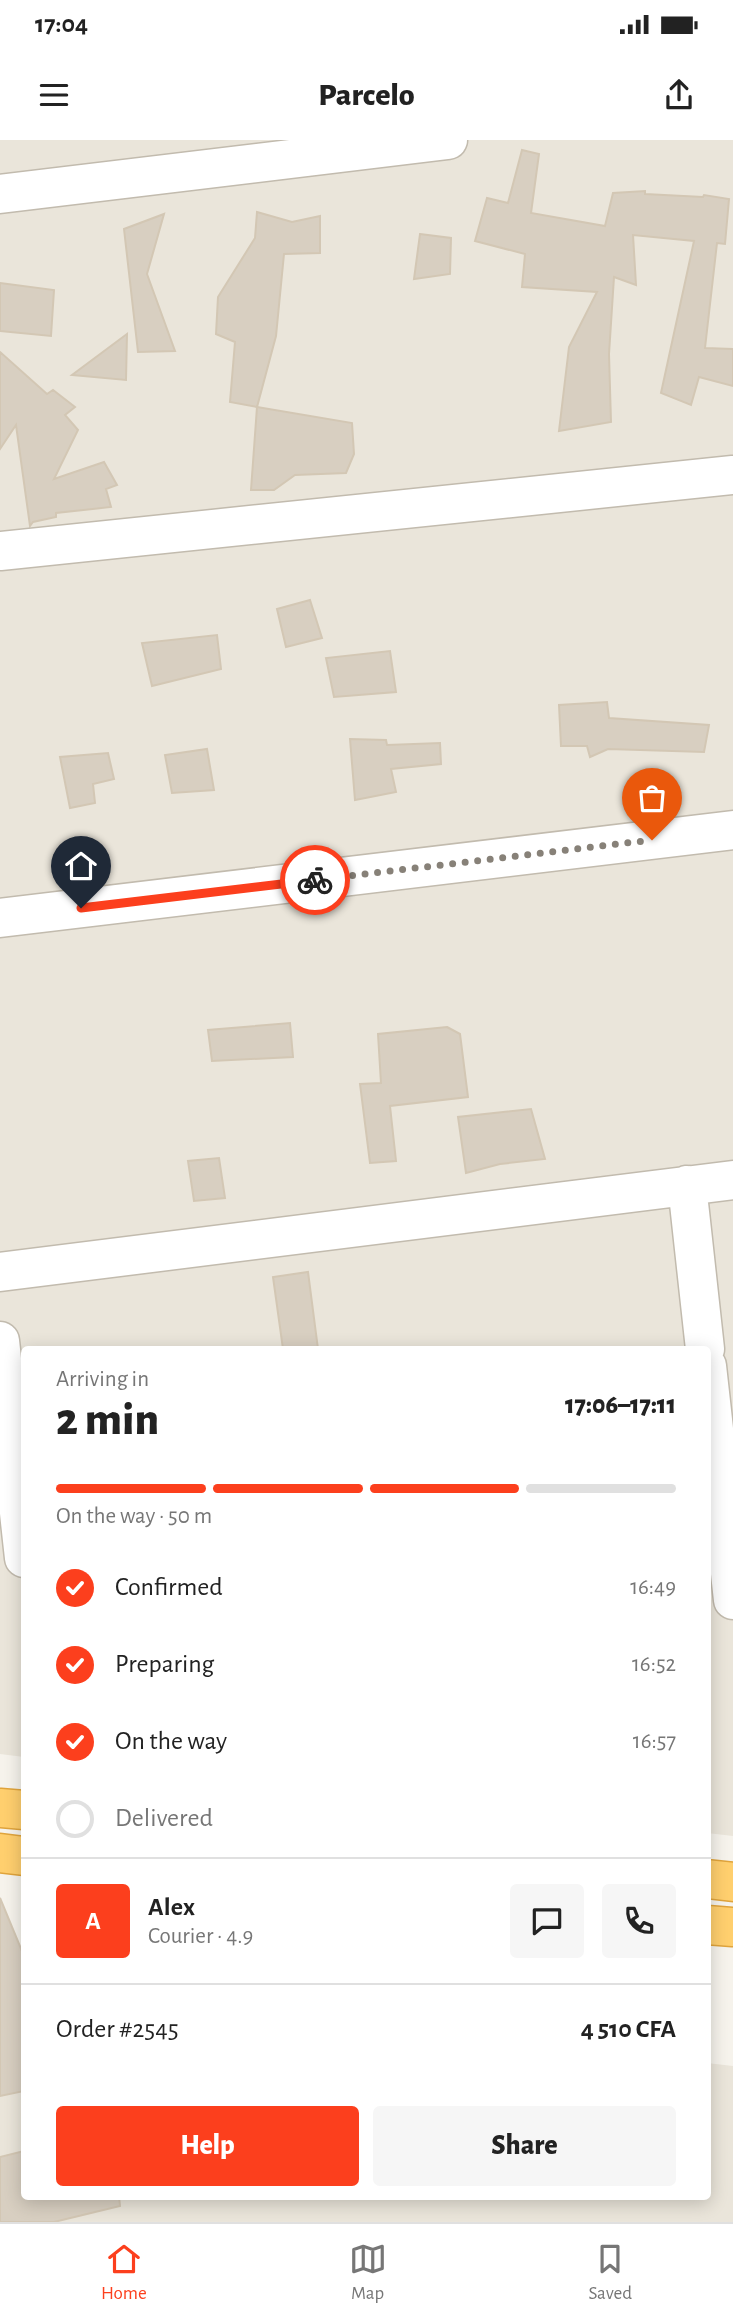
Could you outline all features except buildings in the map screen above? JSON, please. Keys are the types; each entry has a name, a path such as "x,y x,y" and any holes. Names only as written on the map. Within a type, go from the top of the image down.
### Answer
{"highway":[{"path":"0,1808 21,1810"},
{"path":"0,1853 21,1856"},
{"path":"711,1879 733,1882"},
{"path":"711,1925 733,1927"}],"street":[{"path":"0,194 307,148 448,140"},
{"path":"0,551 733,475"},
{"path":"0,918 733,830"},
{"path":"0,1272 733,1180"},
{"path":"687,1185 705,1346"},
{"path":"0,1341 21,1531"},
{"path":"711,1402 733,1600"}],"shaded area":[{"path":"0,140 733,140 733,1836 711,1833 711,1346 21,1346 21,1757 0,1754"},
{"path":"0,1999 21,2001 21,2200 711,2200 711,2063 733,2066 733,2222 0,2222"}],"way so far":[{"path":"315,880 652,840"}],"route":[{"path":"81,908 315,880"}]}
